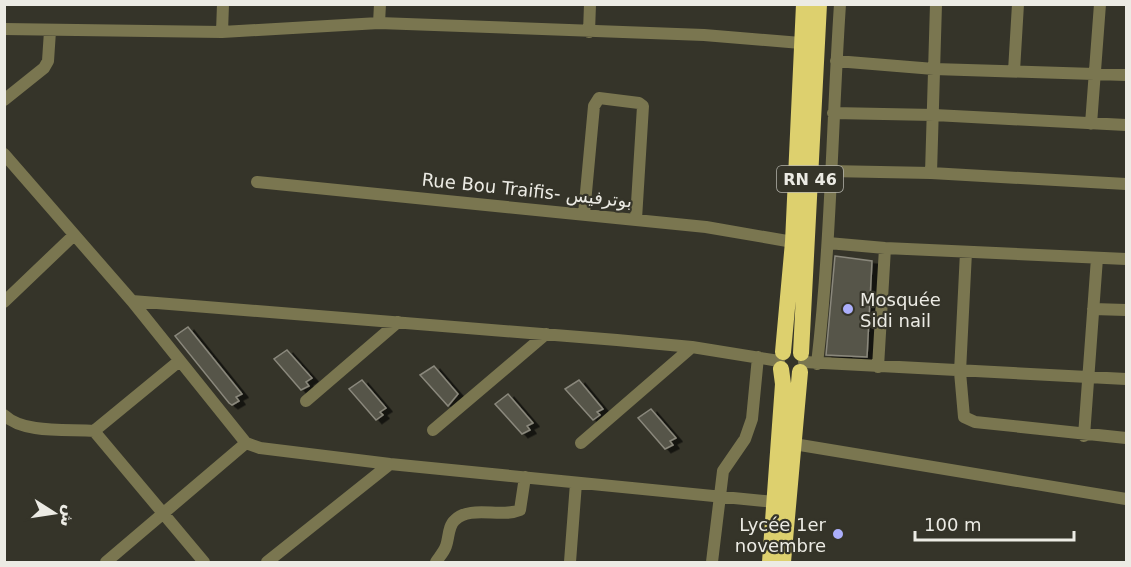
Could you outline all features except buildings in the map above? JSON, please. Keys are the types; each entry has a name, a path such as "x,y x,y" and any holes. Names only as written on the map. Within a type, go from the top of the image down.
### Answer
{"highway":[{"name":"RN 46","path":"770,562 783,384 781,361 786,346 793,242 804,4"},
{"name":"RN 46","path":"783,562 794,444 805,363 819,4"},
{"path":"792,349 805,363 788,375 781,361 792,349"}],"street":[{"path":"222,32 223,4"},
{"path":"379,23 380,4"},
{"path":"589,32 590,4"},
{"path":"840,4 829,171 828,243 805,363 1126,380"},
{"path":"930,173 934,115 936,4"},
{"path":"1014,71 1018,4"},
{"path":"1090,124 1100,4"},
{"path":"4,29 222,32 379,23 704,35 801,44"},
{"path":"4,100 44,68 48,61 50,31"},
{"path":"836,61 934,69 1126,75"},
{"path":"584,214 594,106 599,98 639,103 643,106 636,219"},
{"path":"833,113 934,115 1126,125"},
{"path":"4,154 73,236 132,301 178,362 246,443 260,448 390,464 774,502"},
{"path":"829,171 930,173 1126,184"},
{"name":"Rue Bou Traifis- بوترفيس","path":"257,182 706,226 793,242"},
{"path":"4,302 73,236"},
{"path":"828,243 885,248 1126,259"},
{"path":"878,367 885,248"},
{"path":"966,252 960,372 961,413 968,420 1126,438"},
{"path":"1084,435 1097,258"},
{"path":"132,301 693,347 781,361"},
{"path":"1093,309 1126,310"},
{"path":"306,401 398,322"},
{"path":"433,430 546,334"},
{"path":"581,443 693,347"},
{"path":"712,562 719,495 725,467 745,439 752,419 758,357"},
{"path":"4,415 14,423 30,427 94,431 178,362"},
{"path":"94,431 204,562"},
{"path":"106,562 246,443"},
{"path":"794,444 1126,499"},
{"path":"267,562 390,464"},
{"path":"436,562 446,549 451,525 456,519 465,514 511,514 520,510 525,477"},
{"path":"570,562 576,483"}],"place":[{"name":"Mosquée Sidi nail","path":"848,309"},
{"name":"Lycée 1er novembre","path":"838,534"}]}
